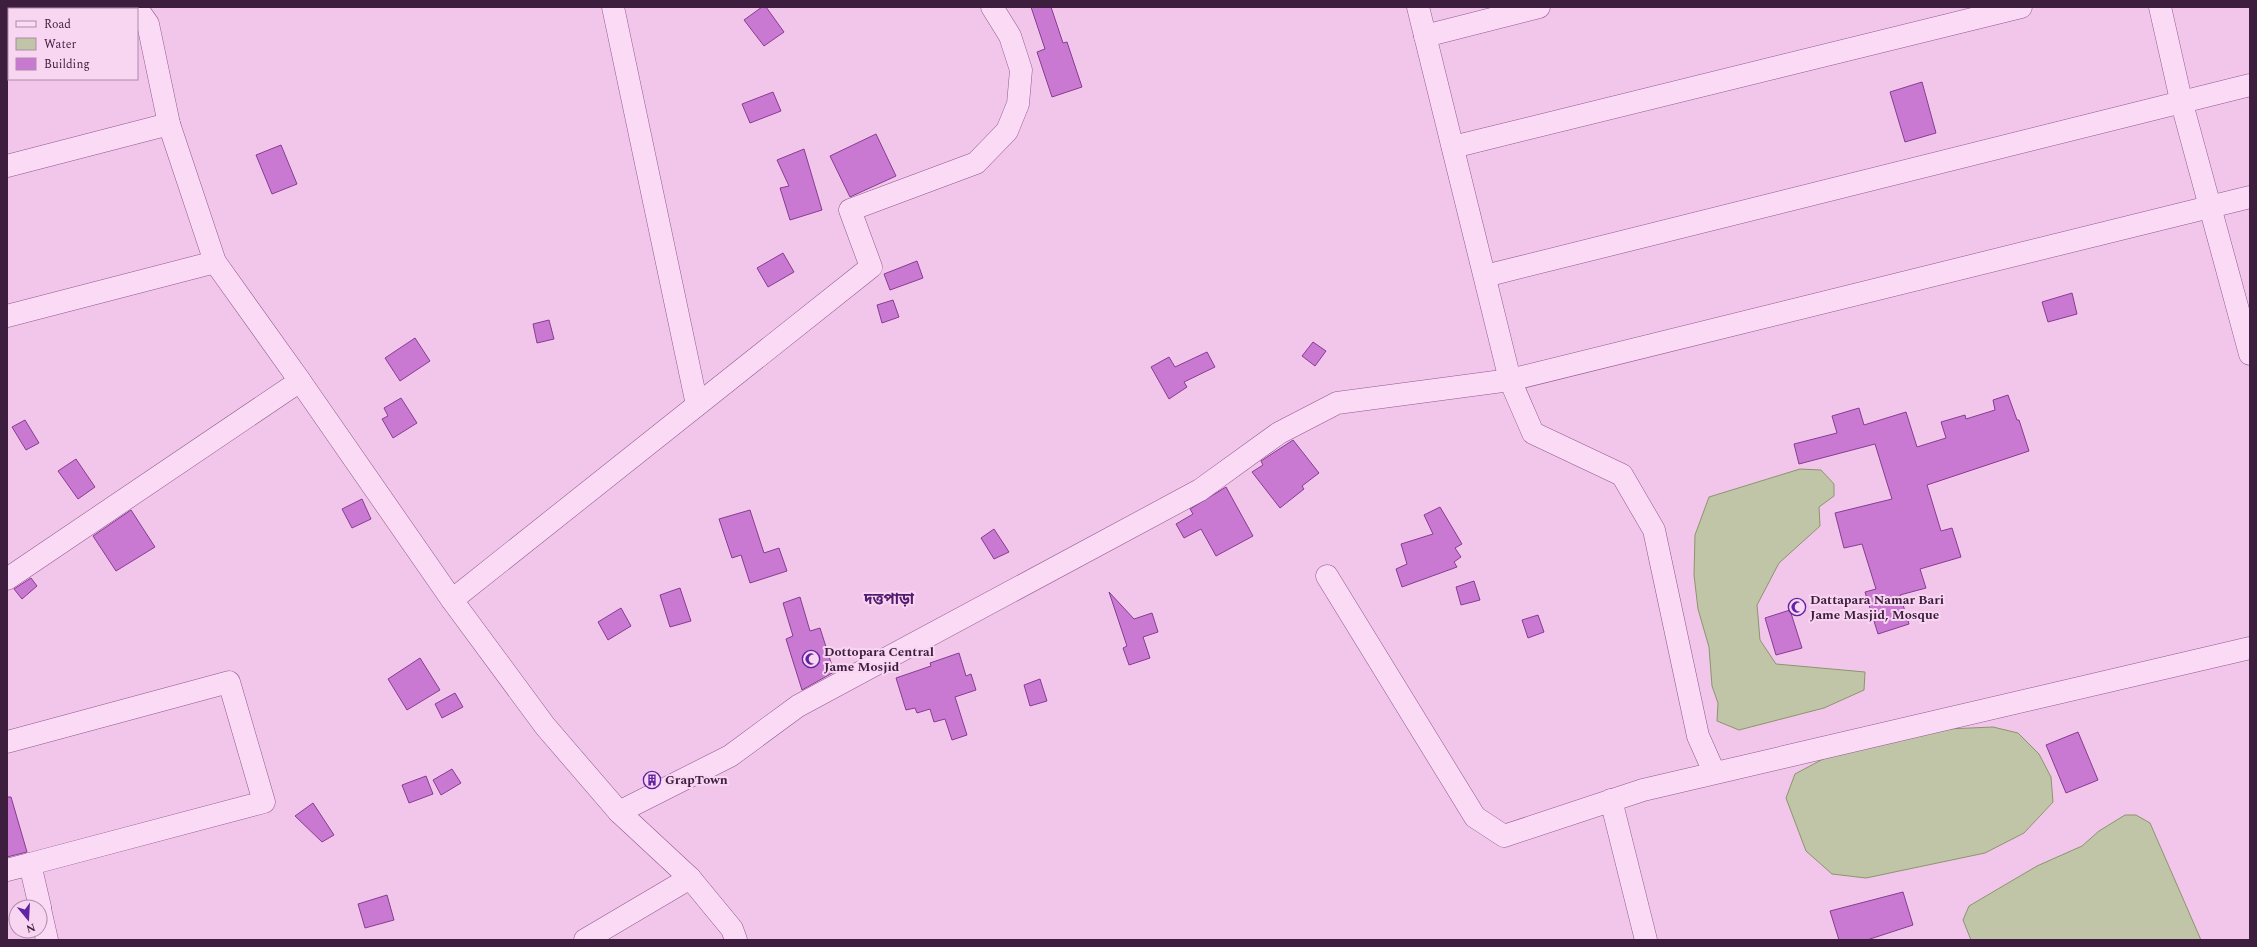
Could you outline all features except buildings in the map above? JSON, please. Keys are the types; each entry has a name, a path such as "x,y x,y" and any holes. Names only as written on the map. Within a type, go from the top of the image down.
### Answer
{"street":[{"path":"613,7 697,405"},
{"path":"452,600 871,267 850,210 976,163 1007,131 1018,104 1021,70 1010,36 992,7"},
{"path":"1418,7 1510,380 1533,433 1622,475 1654,530 1698,736 1714,772"},
{"path":"1426,36 1539,7"},
{"path":"1453,147 2021,7"},
{"path":"2160,7 2181,100 2250,354"},
{"path":"138,10 148,24 169,124 215,262 300,381 452,600 545,726 619,812 690,878 732,929 736,940"},
{"path":"1484,276 2181,100 2250,85"},
{"path":"7,166 169,124"},
{"path":"619,812 730,756 798,706 1200,490 1278,433 1337,403 1510,380 2250,197"},
{"path":"7,316 215,262"},
{"path":"7,579 300,381"},
{"path":"1328,576 1475,817 1504,836 1643,790 1714,772 2250,648"},
{"path":"7,742 229,682 264,802 7,870"},
{"path":"1611,800 1646,940"},
{"path":"30,864 38,899"},
{"path":"585,940 690,878"}],"water":[{"path":"1800,469 1821,470 1834,484 1834,496 1819,507 1820,526 1779,563 1757,605 1760,640 1776,664 1865,672 1864,690 1824,708 1739,730 1717,721 1718,703 1712,686 1709,647 1698,609 1694,575 1695,535 1709,497"},
{"path":"1993,727 2018,733 2039,754 2051,777 2053,802 2024,833 1985,853 1866,878 1832,874 1806,851 1786,798 1795,774 1838,751 1947,729"},
{"path":"2125,815 2136,815 2150,823 2201,940 1971,940 1963,920 1969,906 2037,866 2082,846 2099,831"}],"place":[{"name":"Dattapara Namar Bari Jame Masjid, Mosque","path":"1797,607"},
{"name":"Dottopara Central Jame Mosjid","path":"811,659"},
{"name":"GrapTown","path":"652,780"}],"district":[{"name":"দত্তপাড়া","path":"889,599"}]}
